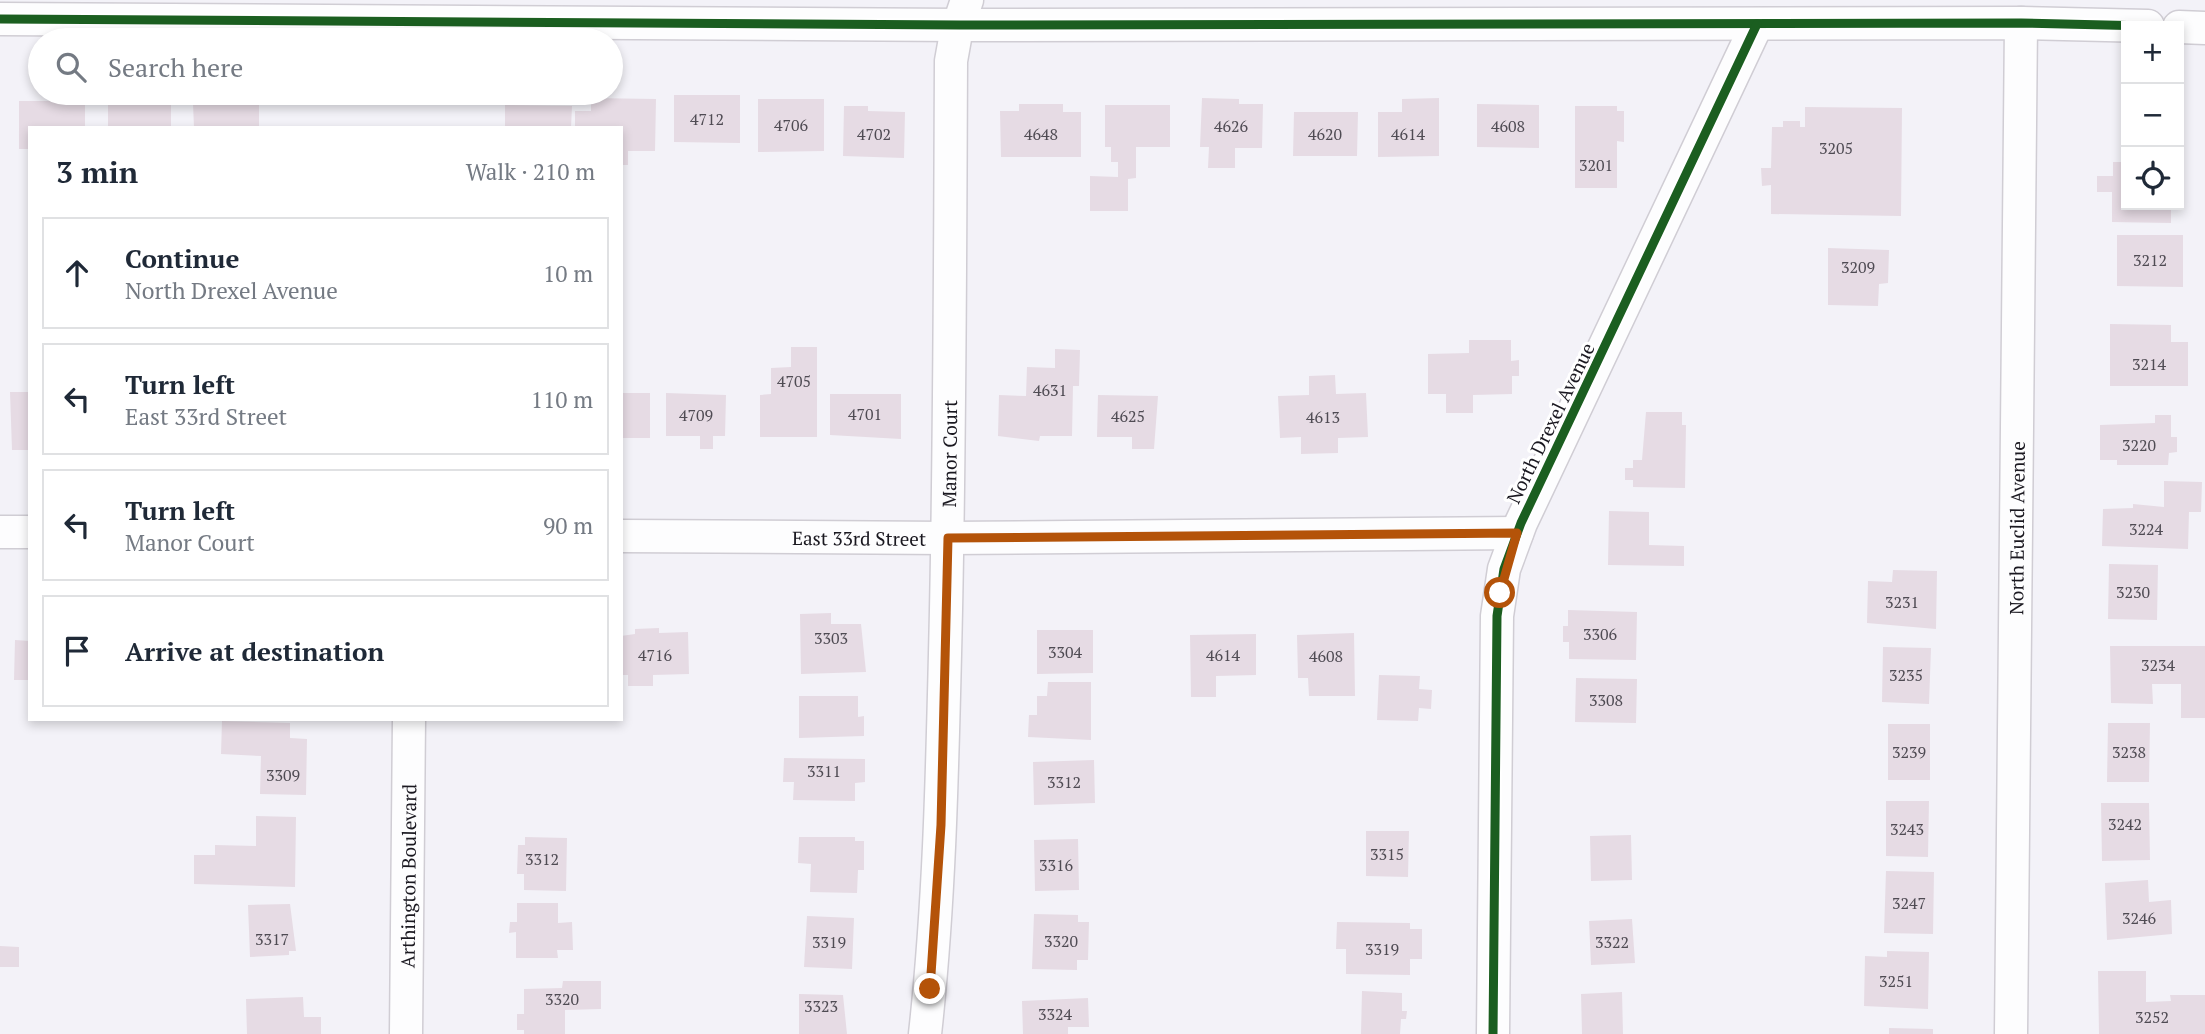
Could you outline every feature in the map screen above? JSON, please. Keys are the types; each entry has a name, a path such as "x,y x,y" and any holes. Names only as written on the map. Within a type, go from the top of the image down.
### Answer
{"street":[{"path":"0,19 204,10 615,10 2121,25"},
{"name":"Manor Court","path":"925,1034 941,837 948,538 951,61 963,12"},
{"name":"North Drexel Avenue","path":"1493,1034 1497,616 1504,569 1517,533 1757,23"},
{"name":"North Euclid Avenue","path":"2011,1034 2021,23"},
{"path":"2184,27 2205,28"},
{"path":"0,532 28,532"},
{"name":"East 33rd Street","path":"623,536 948,538 1517,533"},
{"name":"Arthington Boulevard","path":"406,1034 409,721"}],"building":[{"path":"674,95 740,95 740,143 674,142"},
{"path":"623,98 656,99 655,151 628,151 628,165 623,165 623,126 575,126 575,111 591,111 591,105 623,105"},
{"path":"1202,98 1239,99 1239,104 1263,104 1262,148 1235,148 1235,168 1208,168 1209,147 1200,147"},
{"path":"1439,98 1439,156 1378,157 1378,112 1402,112 1402,99"},
{"path":"758,99 824,99 824,151 758,152"},
{"path":"19,101 28,101 28,105 85,105 85,126 28,126 28,149 19,149"},
{"path":"1019,104 1063,104 1063,112 1081,112 1081,157 1001,157 1000,111 1019,111"},
{"path":"1477,104 1539,105 1539,148 1477,147"},
{"path":"108,105 171,105 171,126 108,126"},
{"path":"193,105 259,105 259,126 194,126"},
{"path":"505,105 572,106 571,126 505,126"},
{"path":"1105,105 1170,105 1170,147 1136,147 1136,178 1128,179 1128,211 1090,211 1090,176 1118,177 1118,162 1111,162 1111,147 1105,147"},
{"path":"844,106 868,106 868,111 905,112 904,158 843,156"},
{"path":"1575,106 1617,106 1617,111 1624,111 1624,142 1617,141 1617,188 1575,188"},
{"path":"1805,107 1902,108 1901,216 1771,214 1771,185 1762,186 1761,168 1771,168 1772,127 1783,127 1783,121 1800,121 1800,127 1805,127"},
{"path":"1294,112 1358,112 1357,156 1293,156"},
{"path":"2113,162 2121,162 2121,210 2171,210 2171,223 2112,222 2112,192 2097,192 2097,176 2113,176"},
{"path":"2117,235 2183,235 2183,287 2117,286"},
{"path":"1828,248 1889,250 1888,283 1879,284 1878,306 1828,305"},
{"path":"2110,324 2171,325 2171,342 2188,342 2188,386 2110,386"},
{"path":"1469,340 1511,340 1511,361 1519,360 1519,376 1512,376 1512,394 1473,395 1473,413 1446,413 1446,394 1428,394 1428,354 1469,353"},
{"path":"791,347 817,347 817,437 760,437 760,395 771,394 771,368 791,367"},
{"path":"1055,349 1080,350 1079,386 1073,386 1072,436 1040,436 1039,441 998,436 999,395 1026,396 1027,367 1055,368"},
{"path":"1335,375 1336,394 1366,393 1368,437 1338,438 1338,453 1301,454 1301,437 1280,438 1278,396 1309,395 1309,376"},
{"path":"10,392 28,392 28,450 12,450"},
{"path":"623,393 650,393 650,438 623,438"},
{"path":"666,393 726,395 725,436 713,436 713,449 700,449 700,436 666,436"},
{"path":"830,394 901,394 901,439 830,435"},
{"path":"1098,395 1158,396 1154,449 1132,449 1132,437 1097,437"},
{"path":"1646,412 1682,412 1682,425 1686,425 1685,488 1633,487 1633,480 1625,480 1625,468 1633,468 1633,460 1642,460"},
{"path":"2155,415 2171,415 2171,437 2177,437 2177,452 2169,453 2168,465 2117,465 2117,460 2100,460 2100,425 2155,423"},
{"path":"2164,481 2202,482 2201,512 2189,512 2188,549 2102,546 2103,509 2133,508 2133,504 2164,507"},
{"path":"1609,511 1649,512 1649,545 1684,546 1684,566 1608,565"},
{"path":"2109,564 2158,565 2157,620 2108,619"},
{"path":"1893,570 1937,571 1936,629 1867,623 1868,581 1892,582"},
{"path":"1568,610 1637,612 1636,660 1569,659 1569,642 1563,642 1563,626 1568,626"},
{"path":"831,613 831,624 861,624 866,672 801,674 800,614"},
{"path":"659,628 659,633 688,632 689,674 653,675 653,686 628,686 628,675 623,675 623,636 635,634 635,629"},
{"path":"1037,630 1093,630 1093,673 1037,674"},
{"path":"1354,633 1355,696 1309,696 1308,678 1298,678 1297,635"},
{"path":"1256,634 1256,675 1216,676 1216,697 1191,697 1190,635"},
{"path":"15,640 28,641 28,680 14,680"},
{"path":"2110,646 2205,646 2205,718 2181,718 2181,684 2152,684 2153,704 2111,703"},
{"path":"1883,647 1931,648 1929,704 1882,702"},
{"path":"1379,675 1420,676 1419,689 1432,690 1431,709 1419,708 1418,721 1377,720"},
{"path":"1576,678 1637,679 1636,723 1575,722"},
{"path":"1048,682 1091,682 1091,740 1028,737 1029,715 1037,715 1037,696 1047,696"},
{"path":"799,696 858,696 858,717 864,716 864,736 799,738"},
{"path":"222,721 290,723 290,738 307,739 306,795 260,794 261,756 221,754"},
{"path":"2108,723 2150,723 2149,782 2107,782"},
{"path":"1888,724 1930,724 1930,780 1888,780"},
{"path":"784,758 865,759 865,782 855,783 855,801 793,800 794,782 783,782"},
{"path":"1094,760 1095,803 1034,805 1033,762"},
{"path":"1886,801 1929,801 1928,857 1886,856"},
{"path":"2101,803 2149,803 2150,860 2102,861"},
{"path":"256,816 296,817 295,887 194,884 194,855 215,855 215,845 256,846"},
{"path":"1366,831 1409,831 1408,877 1366,876"},
{"path":"1631,835 1632,880 1591,881 1590,836"},
{"path":"525,837 567,838 566,891 524,890 524,874 517,874 518,845 525,845"},
{"path":"799,837 855,837 855,841 864,841 864,870 858,870 857,893 810,892 811,864 798,863"},
{"path":"1078,839 1079,890 1035,891 1034,840"},
{"path":"1886,871 1934,872 1933,934 1884,933"},
{"path":"2148,880 2149,902 2171,900 2172,934 2107,940 2105,883"},
{"path":"517,903 558,903 558,923 572,922 573,950 557,950 558,958 516,958 516,932 509,933 510,922 517,922"},
{"path":"290,904 296,951 289,951 289,955 250,957 248,905"},
{"path":"1034,914 1078,915 1078,922 1089,922 1088,960 1077,960 1077,970 1032,969"},
{"path":"807,916 854,918 852,969 804,967"},
{"path":"1632,919 1635,963 1591,965 1589,921"},
{"path":"1337,922 1410,923 1410,929 1422,929 1422,959 1410,959 1410,975 1346,974 1346,949 1336,949"},
{"path":"0,946 19,947 19,967 0,967"},
{"path":"1887,951 1929,952 1928,1009 1864,1006 1865,956 1887,957"},
{"path":"2098,971 2146,971 2146,1002 2171,1001 2170,995 2205,995 2205,1034 2099,1034"},
{"path":"563,981 601,981 601,1009 565,1010 565,1034 524,1034 524,1030 517,1030 517,1014 524,1014 524,989 562,988"},
{"path":"1362,991 1402,993 1402,1011 1407,1011 1406,1019 1401,1019 1400,1034 1361,1034"},
{"path":"1622,992 1623,1034 1582,1034 1581,994"},
{"path":"799,994 843,995 847,1034 799,1034"},
{"path":"303,997 304,1017 321,1017 321,1034 247,1034 246,999"},
{"path":"1088,998 1089,1027 1068,1027 1068,1034 1023,1034 1022,1001"},
{"path":"1889,1028 1933,1029 1933,1034 1889,1034"}],"cycle path":[{"path":"0,19 960,25 2021,23 2121,25"},
{"path":"1493,1034 1497,616 1504,569 1521,523 1757,24"}],"route":[{"path":"930,989 941,825 948,538 1517,533 1504,569 1500,593"}]}
